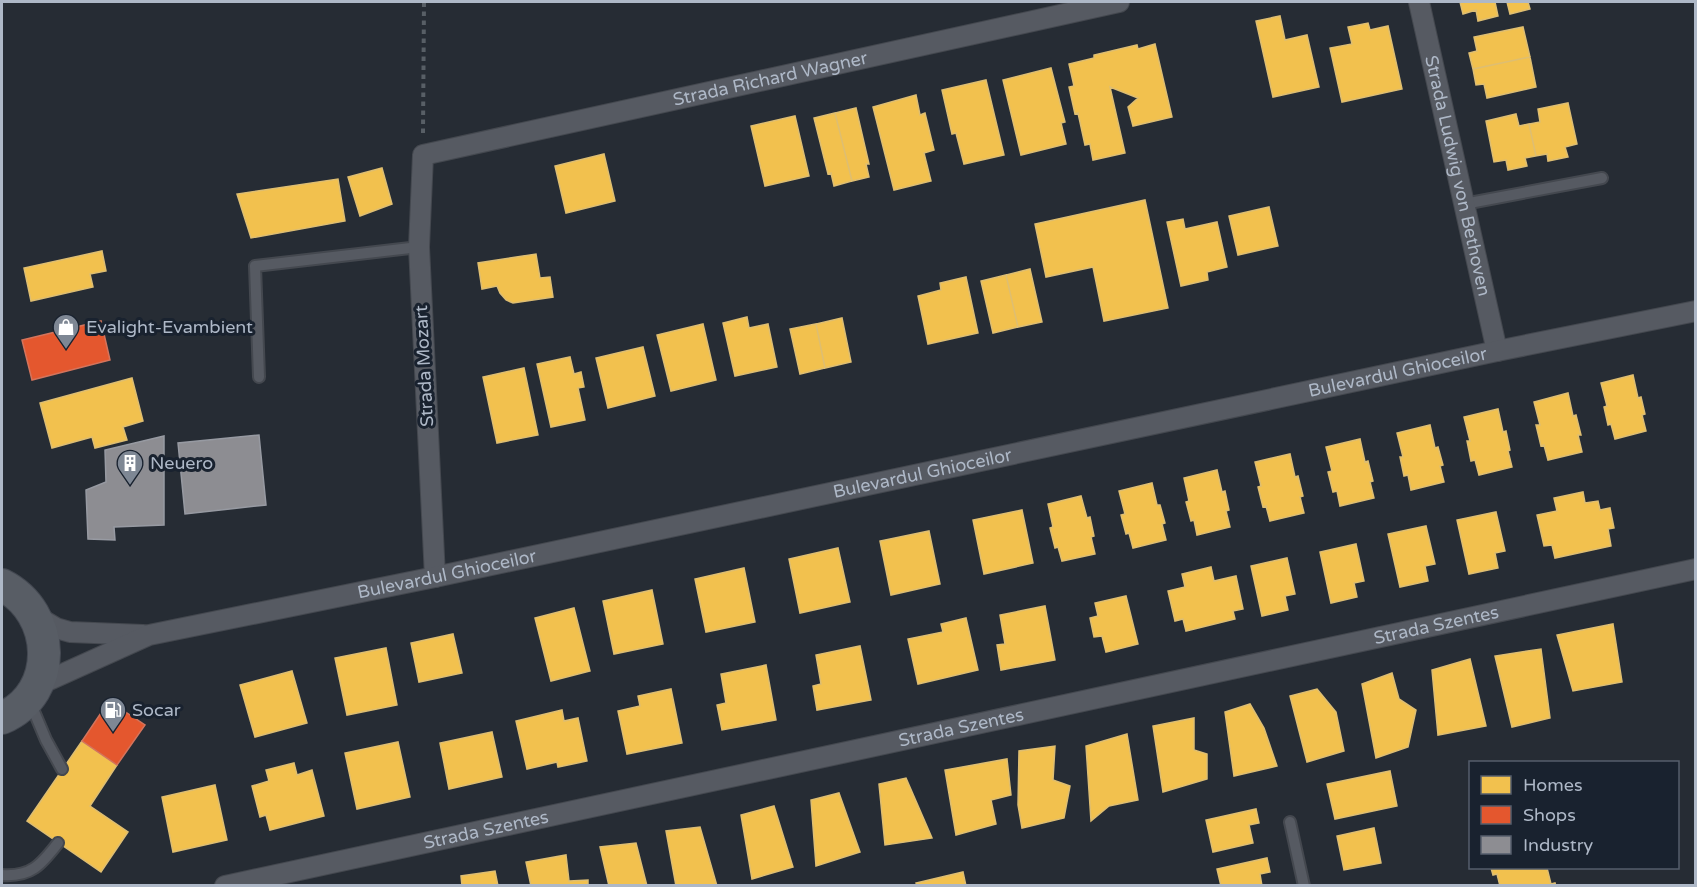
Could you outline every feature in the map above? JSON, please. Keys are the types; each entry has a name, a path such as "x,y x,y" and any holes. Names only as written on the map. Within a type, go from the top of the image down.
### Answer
{"main road":[{"path":"2,584 21,597 36,616 44,639 44,663 16,708"}],"street":[{"name":"Strada Richard Wagner","path":"423,155 1119,2"},
{"name":"Strada Ludwig von Bethoven","path":"1419,2 1497,351"},
{"name":"Strada Mozart","path":"423,155 418,247 435,577"},
{"name":"Bulevardul Ghioceilor","path":"36,616 56,628 70,632 148,635 435,577 1695,311"},
{"name":"Strada Szentes","path":"225,885 1695,569"},
{"name":"Bulevardul Ghioceilor","path":"16,708 148,635"}],"lane":[{"path":"1464,204 1602,177"},
{"path":"259,377 255,266 418,247"},
{"path":"16,708 46,740 62,769"},
{"path":"1290,822 1304,885"},
{"path":"2,875 24,874 40,866 58,843"}],"path":[{"path":"423,155 424,2"}],"building: Homes":[{"path":"1460,2 1495,2 1498,16 1478,21 1476,10 1463,14"},
{"path":"1507,2 1528,2 1530,9 1510,14"},
{"path":"1280,16 1285,40 1307,35 1319,87 1273,97 1256,21"},
{"path":"1368,23 1370,30 1388,26 1402,89 1342,102 1330,48 1352,44 1348,27"},
{"path":"1523,27 1530,57 1473,69 1469,53 1477,51 1474,37"},
{"path":"1155,44 1172,117 1133,126 1128,107 1138,98 1110,87 1125,153 1093,160 1090,144 1085,145 1078,113 1075,114 1069,87 1074,86 1069,64 1094,58 1094,55 1137,45 1138,49"},
{"path":"1530,57 1536,87 1487,98 1484,84 1476,85 1473,69"},
{"path":"1051,68 1065,122 1061,123 1066,144 1021,155 1003,80"},
{"path":"986,80 1004,155 964,164 956,133 952,134 942,90"},
{"path":"916,95 920,115 925,113 934,150 924,153 931,181 894,190 873,107"},
{"path":"1568,103 1577,144 1565,147 1568,157 1548,161 1547,154 1536,156 1529,124 1540,122 1538,109"},
{"path":"856,108 869,164 866,164 869,177 852,181 835,113"},
{"path":"835,113 852,181 834,186 831,173 828,174 814,118"},
{"path":"1516,114 1519,126 1529,124 1536,156 1525,158 1527,166 1508,170 1506,160 1494,162 1486,121"},
{"path":"795,116 809,176 765,186 751,126"},
{"path":"604,154 615,201 566,213 555,166"},
{"path":"382,168 392,204 360,216 348,177"},
{"path":"338,179 345,221 251,238 237,194"},
{"path":"1145,200 1168,308 1104,321 1093,267 1046,277 1035,224"},
{"path":"1269,207 1278,246 1238,255 1229,216"},
{"path":"1183,219 1185,229 1217,222 1227,267 1207,272 1208,280 1181,286 1167,222"},
{"path":"102,251 106,271 90,274 93,287 31,301 24,268"},
{"path":"536,254 540,278 550,277 553,297 513,303 506,300 497,286 482,289 478,263"},
{"path":"1030,269 1042,322 1018,327 1006,275"},
{"path":"1006,275 1018,327 993,333 981,281"},
{"path":"966,277 978,333 928,344 918,296 941,290 940,283"},
{"path":"747,317 749,328 768,324 777,367 735,376 723,323"},
{"path":"842,318 851,362 825,368 816,324"},
{"path":"703,324 716,380 671,391 657,335"},
{"path":"816,324 825,368 800,374 790,329"},
{"path":"643,347 655,396 608,408 596,358"},
{"path":"570,357 574,374 581,372 584,387 578,388 585,420 551,427 537,364"},
{"path":"524,368 538,435 497,443 483,377"},
{"path":"1633,375 1638,398 1641,397 1645,414 1642,415 1646,431 1615,439 1611,424 1608,425 1604,407 1607,406 1601,383"},
{"path":"132,378 143,421 123,427 127,440 95,448 92,437 52,448 40,403"},
{"path":"1568,393 1573,416 1576,415 1581,435 1578,435 1582,452 1548,460 1544,445 1541,446 1536,425 1540,425 1534,402"},
{"path":"1498,409 1503,432 1506,431 1512,467 1479,475 1475,460 1471,461 1467,441 1470,441 1464,417"},
{"path":"1430,425 1435,448 1438,447 1443,465 1440,466 1444,482 1411,490 1408,475 1404,476 1400,457 1403,457 1397,433"},
{"path":"1360,439 1365,462 1368,461 1373,481 1370,482 1374,498 1340,506 1337,491 1333,492 1328,472 1332,471 1326,447"},
{"path":"1290,454 1295,477 1298,476 1303,496 1300,497 1304,513 1270,521 1266,506 1263,507 1255,462"},
{"path":"1217,470 1222,492 1225,491 1230,527 1197,535 1194,520 1191,521 1186,502 1189,501 1184,478"},
{"path":"1152,483 1157,505 1160,505 1165,523 1162,524 1166,540 1133,548 1121,515 1125,514 1119,491"},
{"path":"1583,492 1585,503 1598,501 1600,510 1610,508 1614,528 1608,529 1611,546 1555,558 1552,545 1544,546 1537,515 1557,511 1554,498"},
{"path":"1081,496 1087,518 1090,517 1095,554 1062,561 1058,547 1055,548 1050,528 1053,527 1048,504"},
{"path":"1022,510 1033,563 984,574 973,520"},
{"path":"1496,512 1505,551 1495,553 1498,568 1469,574 1457,520"},
{"path":"1426,526 1435,564 1425,566 1428,581 1400,587 1388,534"},
{"path":"929,531 940,584 891,595 880,541"},
{"path":"1356,544 1364,581 1354,583 1357,597 1331,603 1320,552"},
{"path":"838,548 850,602 800,613 789,559"},
{"path":"1287,558 1295,594 1285,596 1288,610 1262,616 1251,566"},
{"path":"1211,567 1214,581 1236,576 1243,609 1233,611 1235,619 1186,631 1183,619 1175,621 1168,591 1185,587 1182,574"},
{"path":"744,568 755,622 706,632 695,579"},
{"path":"652,590 663,644 614,654 603,601"},
{"path":"1126,596 1138,644 1106,652 1102,636 1094,637 1090,618 1098,616 1095,603"},
{"path":"1045,606 1055,660 1001,670 997,645 1005,644 1000,615"},
{"path":"574,608 590,671 551,681 535,618"},
{"path":"966,618 978,670 918,684 908,639 943,632 941,624"},
{"path":"1613,624 1622,682 1573,691 1557,635"},
{"path":"453,634 462,673 419,682 411,643"},
{"path":"860,646 871,700 817,710 813,686 821,684 816,655"},
{"path":"386,648 397,705 347,715 335,658"},
{"path":"1541,649 1550,718 1512,727 1495,656"},
{"path":"1470,659 1486,726 1438,735 1432,670"},
{"path":"766,665 776,720 722,730 717,705 726,703 721,674"},
{"path":"292,671 307,723 255,737 240,685"},
{"path":"1392,673 1399,699 1416,710 1408,747 1376,758 1362,684"},
{"path":"671,689 682,743 627,754 618,711 640,706 638,696"},
{"path":"1317,689 1336,712 1344,751 1307,762 1290,696"},
{"path":"1250,704 1264,728 1277,766 1234,776 1225,712"},
{"path":"562,710 564,721 578,718 587,761 558,767 557,762 527,769 516,721"},
{"path":"1194,718 1194,750 1207,754 1207,779 1163,792 1153,726"},
{"path":"492,732 502,777 449,789 440,743"},
{"path":"1127,734 1138,800 1109,806 1091,821 1086,746"},
{"path":"82,741 117,765 90,806 128,832 101,872 27,821"},
{"path":"398,742 410,797 357,809 345,753"},
{"path":"1055,746 1053,780 1070,786 1064,818 1022,828 1018,805 1019,751"},
{"path":"1007,759 1011,795 991,800 996,824 956,835 945,770"},
{"path":"294,763 297,775 312,770 324,816 270,830 266,815 260,817 252,786 269,781 266,770"},
{"path":"1390,771 1397,806 1335,819 1327,784"},
{"path":"906,778 932,838 885,845 879,784"},
{"path":"215,785 227,840 173,852 162,797"},
{"path":"839,793 860,852 816,866 811,800"},
{"path":"774,806 793,867 752,879 741,815"},
{"path":"1256,809 1259,823 1249,825 1253,843 1213,852 1206,820"},
{"path":"700,827 717,886 676,886 666,831"},
{"path":"1374,828 1381,863 1344,870 1337,836"},
{"path":"636,843 647,886 609,886 600,847"},
{"path":"566,855 569,881 588,880 588,886 531,886 526,862"},
{"path":"1267,858 1270,872 1260,874 1262,886 1221,886 1217,869"},
{"path":"1491,869 1547,869 1551,884 1555,883 1556,886 1500,886 1497,874 1493,875"},
{"path":"495,871 498,886 462,886 461,876"},
{"path":"963,872 966,886 917,886 916,883"}],"building: Shops":[{"name":"Evalight-Evambient","path":"101,321 110,360 32,380 22,340"},
{"name":"Socar","path":"109,701 145,725 117,765 82,741"}],"building: Industry":[{"path":"259,435 266,505 185,514 178,443"},
{"name":"Neuero","path":"164,436 164,525 114,527 115,540 88,539 86,490 106,482 105,450"}],"place":[{"name":"Evalight-Evambient","path":"66,350"},
{"name":"Neuero","path":"130,486"},
{"name":"Socar","path":"113,733"}]}
